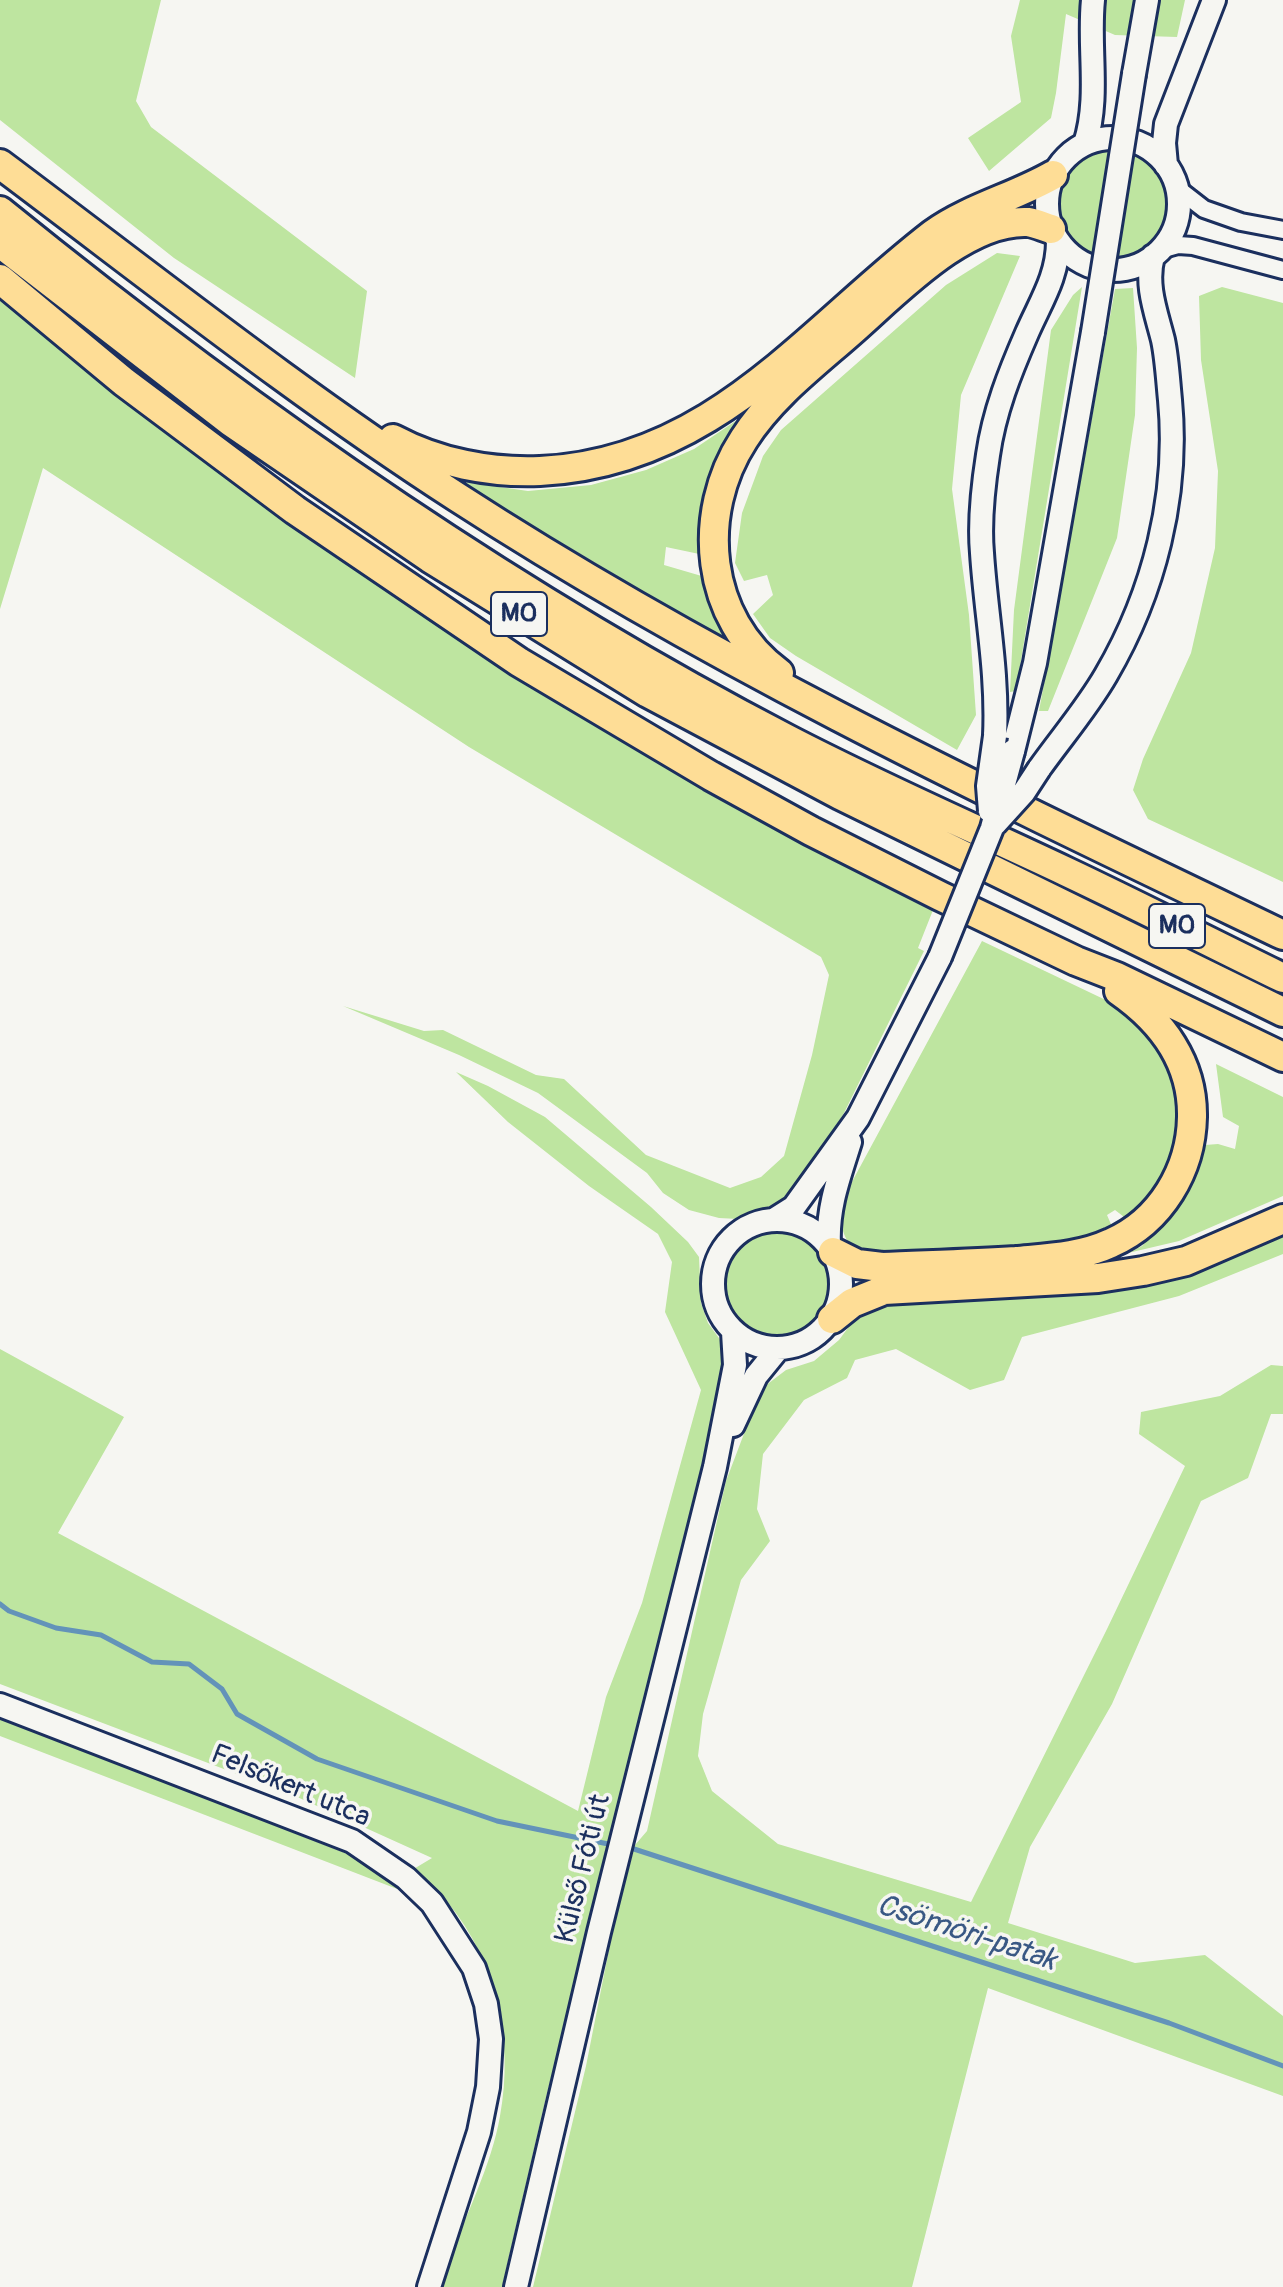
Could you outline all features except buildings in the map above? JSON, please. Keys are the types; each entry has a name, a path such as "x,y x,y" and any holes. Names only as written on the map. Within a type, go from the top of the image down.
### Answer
{"highway":[{"path":"0,164 335,412 460,499 601,586 697,641 958,778 1283,935"},
{"path":"335,412 408,447 448,461 518,472 572,469 638,453 713,416 767,376 936,233 1053,175"},
{"name":"M0","path":"0,211 240,397 389,500 579,621 788,740 1283,978"},
{"path":"817,705 751,646 724,601 713,552 718,498 744,438 780,395 902,286 973,235 1011,223 1030,222 1055,235"},
{"name":"M0","path":"0,243 163,371 295,466 430,558 648,693 840,795 1283,1012"},
{"path":"0,279 124,382 250,478 519,662 711,776 811,831 940,896 1283,1057"},
{"path":"831,1249 857,1264 882,1267 1063,1257 1113,1243 1139,1226 1159,1207 1175,1185 1191,1135 1192,1101 1186,1071 1175,1047 1142,1007 1076,961"},
{"path":"832,1319 852,1303 884,1290 1098,1278 1143,1271 1186,1261 1283,1219"}],"main road":[{"path":"1085,144 1093,107 1090,30 1093,0"},
{"path":"831,1249 828,1221 832,1196 858,1118 940,957 992,828 1013,751 1037,648 1147,0"},
{"path":"992,828 1024,792 1105,677 1131,628 1163,528 1172,425 1164,343 1149,279 1156,253 1176,221 1179,205 1177,188 1166,165 1166,124 1214,0"},
{"path":"992,828 988,786 995,736 996,669 981,550 983,499 988,451 998,406 1053,279 1058,260 1046,202 1053,175 1066,157 1097,140 1123,139 1147,148 1166,165"},
{"path":"1055,235 1077,259 1102,269 1120,270 1137,265 1156,253"},
{"path":"775,1219 794,1207 858,1118"},
{"path":"775,1219 796,1222 814,1231 831,1249 839,1262 842,1282 840,1301 832,1319 818,1335 799,1345 778,1349 754,1345 733,1332 720,1316 714,1297 713,1277 718,1258 728,1242 744,1229 775,1219"},
{"name":"Külső Fóti út","path":"516,2287 624,1829 715,1467 735,1365 733,1332"},
{"name":"Külső Fóti út","path":"715,1467 756,1376 778,1349"},
{"name":"Felsőkert utca","path":"0,1705 352,1841 406,1878 432,1903 474,1968 486,2004 491,2039 488,2087 479,2132 429,2287"}],"street":[{"path":"1177,188 1204,209 1241,222 1283,230"},
{"path":"1156,253 1178,245 1193,246 1283,270"}],"green space":[{"path":"0,0 161,0 136,101 151,127 367,291 355,378 174,258 0,120"},
{"path":"1020,0 1185,0 1177,37 1115,35 1066,14 1051,118 989,171 968,138 1021,102 1011,36"},
{"path":"1113,149 1134,153 1151,165 1163,182 1167,203 1163,224 1151,241 1134,253 1113,257 1092,253 1075,241 1063,224 1059,203 1063,182 1075,165 1092,153"},
{"path":"997,253 1020,256 961,395 952,489 969,615 976,715 957,750 770,638 753,614 773,595 767,575 744,581 735,563 742,513 763,456 781,430 946,285"},
{"path":"1082,287 1016,691 1010,692 1014,610 1051,330 1073,295"},
{"path":"1222,287 1283,303 1283,882 1148,819 1133,790 1143,759 1191,653 1215,548 1218,471 1201,360 1199,296"},
{"path":"1133,288 1137,348 1135,415 1117,538 1048,711 1039,711 1115,289"},
{"path":"0,295 287,519 935,905 918,948 924,951 844,1113 803,1180 786,1200 738,1219 719,1218 689,1210 663,1193 647,1173 538,1093 459,1055 343,1006 424,1031 443,1030 536,1075 564,1079 646,1155 730,1188 761,1177 784,1156 812,1055 829,975 821,957 469,747 43,468 0,609"},
{"path":"743,416 704,555 666,547 664,565 705,577 734,646 458,481 528,491 591,485 646,470 694,449"},
{"path":"982,941 1112,1003 1150,1035 1168,1067 1181,1107 1177,1149 1157,1187 1128,1220 1115,1210 1107,1215 1113,1229 1109,1237 917,1259 853,1250 841,1222 847,1191"},
{"path":"1216,1064 1283,1097 1283,1196 1179,1241 1128,1253 1142,1246 1182,1199 1205,1145 1218,1144 1235,1149 1239,1126 1223,1117"},
{"path":"456,1072 545,1117 688,1242 699,1257 701,1303 708,1323 724,1345 729,1364 621,1821 547,2093 502,2287 442,2287 446,2266 496,2134 504,2088 505,2059 498,2004 479,1951 448,1903 412,1870 432,1858 295,1796 0,1684 0,1349 124,1417 58,1533 578,1811 606,1697 642,1603 701,1390 665,1312 672,1262 658,1234 589,1186 508,1122"},
{"path":"776,1228 797,1232 814,1244 826,1261 830,1282 826,1303 814,1320 797,1332 776,1336 755,1332 738,1320 726,1303 722,1282 726,1261 738,1244 755,1232"},
{"path":"1283,1234 1283,1254 1179,1296 1022,1337 1004,1380 970,1390 896,1349 855,1360 847,1378 804,1400 763,1454 757,1509 770,1541 741,1580 703,1714 698,1756 712,1791 778,1844 971,1902 1185,1466 1139,1434 1141,1412 1220,1396 1271,1365 1283,1366 1283,1414 1271,1414 1248,1478 1201,1501 1112,1704 1030,1847 1008,1923 1135,1963 1205,1955 1283,2016 1283,2096 988,1988 912,2287 533,2287 586,2066 614,1924 635,1845 647,1831 726,1481 761,1389 786,1370 814,1361 839,1340 859,1313 888,1302 1068,1295 1170,1278"},
{"path":"0,1718 348,1854 405,1892 0,1736"}],"waterway":[{"name":"Csömöri-patak","path":"0,1604 9,1611 56,1628 101,1635 152,1662 189,1664 222,1689 237,1714 317,1759 497,1821 613,1845"},
{"name":"Csömöri-patak","path":"634,1849 1169,2023 1283,2066"}]}
